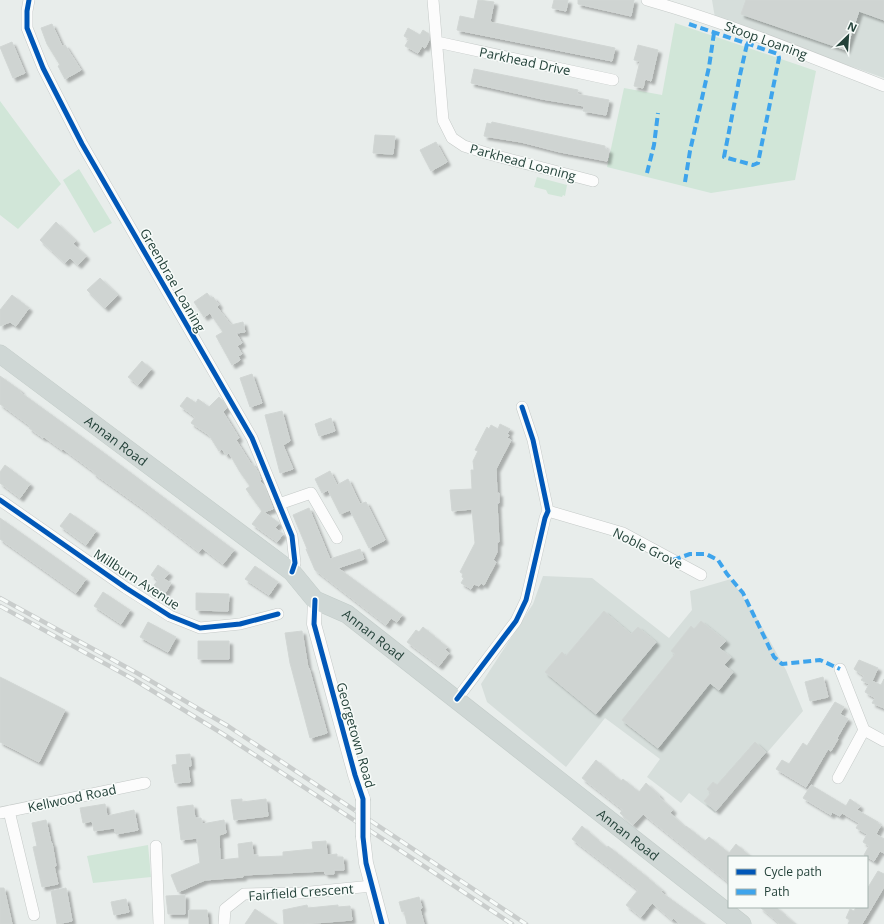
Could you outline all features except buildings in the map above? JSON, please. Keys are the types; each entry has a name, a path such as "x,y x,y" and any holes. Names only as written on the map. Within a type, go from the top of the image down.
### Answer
{"main road":[{"name":"Annan Road","path":"0,354 292,572 315,600 347,614 742,924"}],"street":[{"name":"Greenbrae Loaning","path":"29,0 27,11 27,28 46,75 82,144 252,438 292,536 295,563 292,572"},
{"name":"Parkhead Loaning","path":"433,0 438,42 443,120 452,138 464,146 489,154 593,181"},
{"name":"Stoop Loaning","path":"647,0 696,15 785,47 884,86"},
{"name":"Parkhead Drive","path":"438,42 613,80"},
{"path":"457,699 516,621 526,600 545,518 548,511 533,440 522,407"},
{"path":"279,504 311,493 337,538"},
{"name":"Millburn Avenue","path":"0,500 126,588 170,616 200,628 240,624 278,614"},
{"name":"Noble Grove","path":"548,511 622,533 701,575"},
{"name":"Georgetown Road","path":"315,600 314,624 355,775 363,799 363,837 366,863 382,924"},
{"path":"840,669 864,730 884,741"},
{"path":"838,778 864,730"},
{"name":"Kellwood Road","path":"4,812 145,783"},
{"path":"4,812 34,915"},
{"path":"156,846 159,924"},
{"name":"Fairfield Crescent","path":"224,924 225,908 244,894 300,894 372,886"}],"shaded area":[{"path":"712,0 884,0 884,78 715,18"},
{"path":"543,576 592,578 669,638 692,610 690,591 731,579 757,618 786,670 803,711 715,813 689,793 681,803 647,777 660,759 605,718 566,767 487,702 481,684 533,604"}],"green space":[{"path":"675,23 816,71 795,180 711,193 607,167 624,88 662,95"},
{"path":"0,101 61,184 18,229 0,215"},
{"path":"79,169 112,223 94,233 63,180"},
{"path":"537,177 567,185 565,196 563,195 562,197 548,194 546,190 534,187"},
{"path":"148,845 151,877 93,883 87,856"}],"railway":[{"path":"0,598 137,673 228,726 526,924"},
{"path":"0,606 133,679 223,734 512,924"}],"marked path":[{"path":"689,24 778,54 779,58 758,163 753,165 724,157 747,44"},
{"path":"685,182 690,151 709,67 714,33"},
{"path":"647,173 654,145 658,113"},
{"path":"673,560 690,554 706,554 718,560 727,574 743,593 774,657 782,664 820,660 840,669"}],"cycle path":[{"path":"29,0 27,11 27,28 43,68 82,144 252,438 292,536 295,563 292,572"},
{"path":"457,699 516,621 526,600 545,518 548,511 533,440 522,407"},
{"path":"0,500 126,588 170,616 200,628 240,624 278,614"},
{"path":"315,600 314,624 355,775 363,799 363,837 366,863 382,924"}]}
